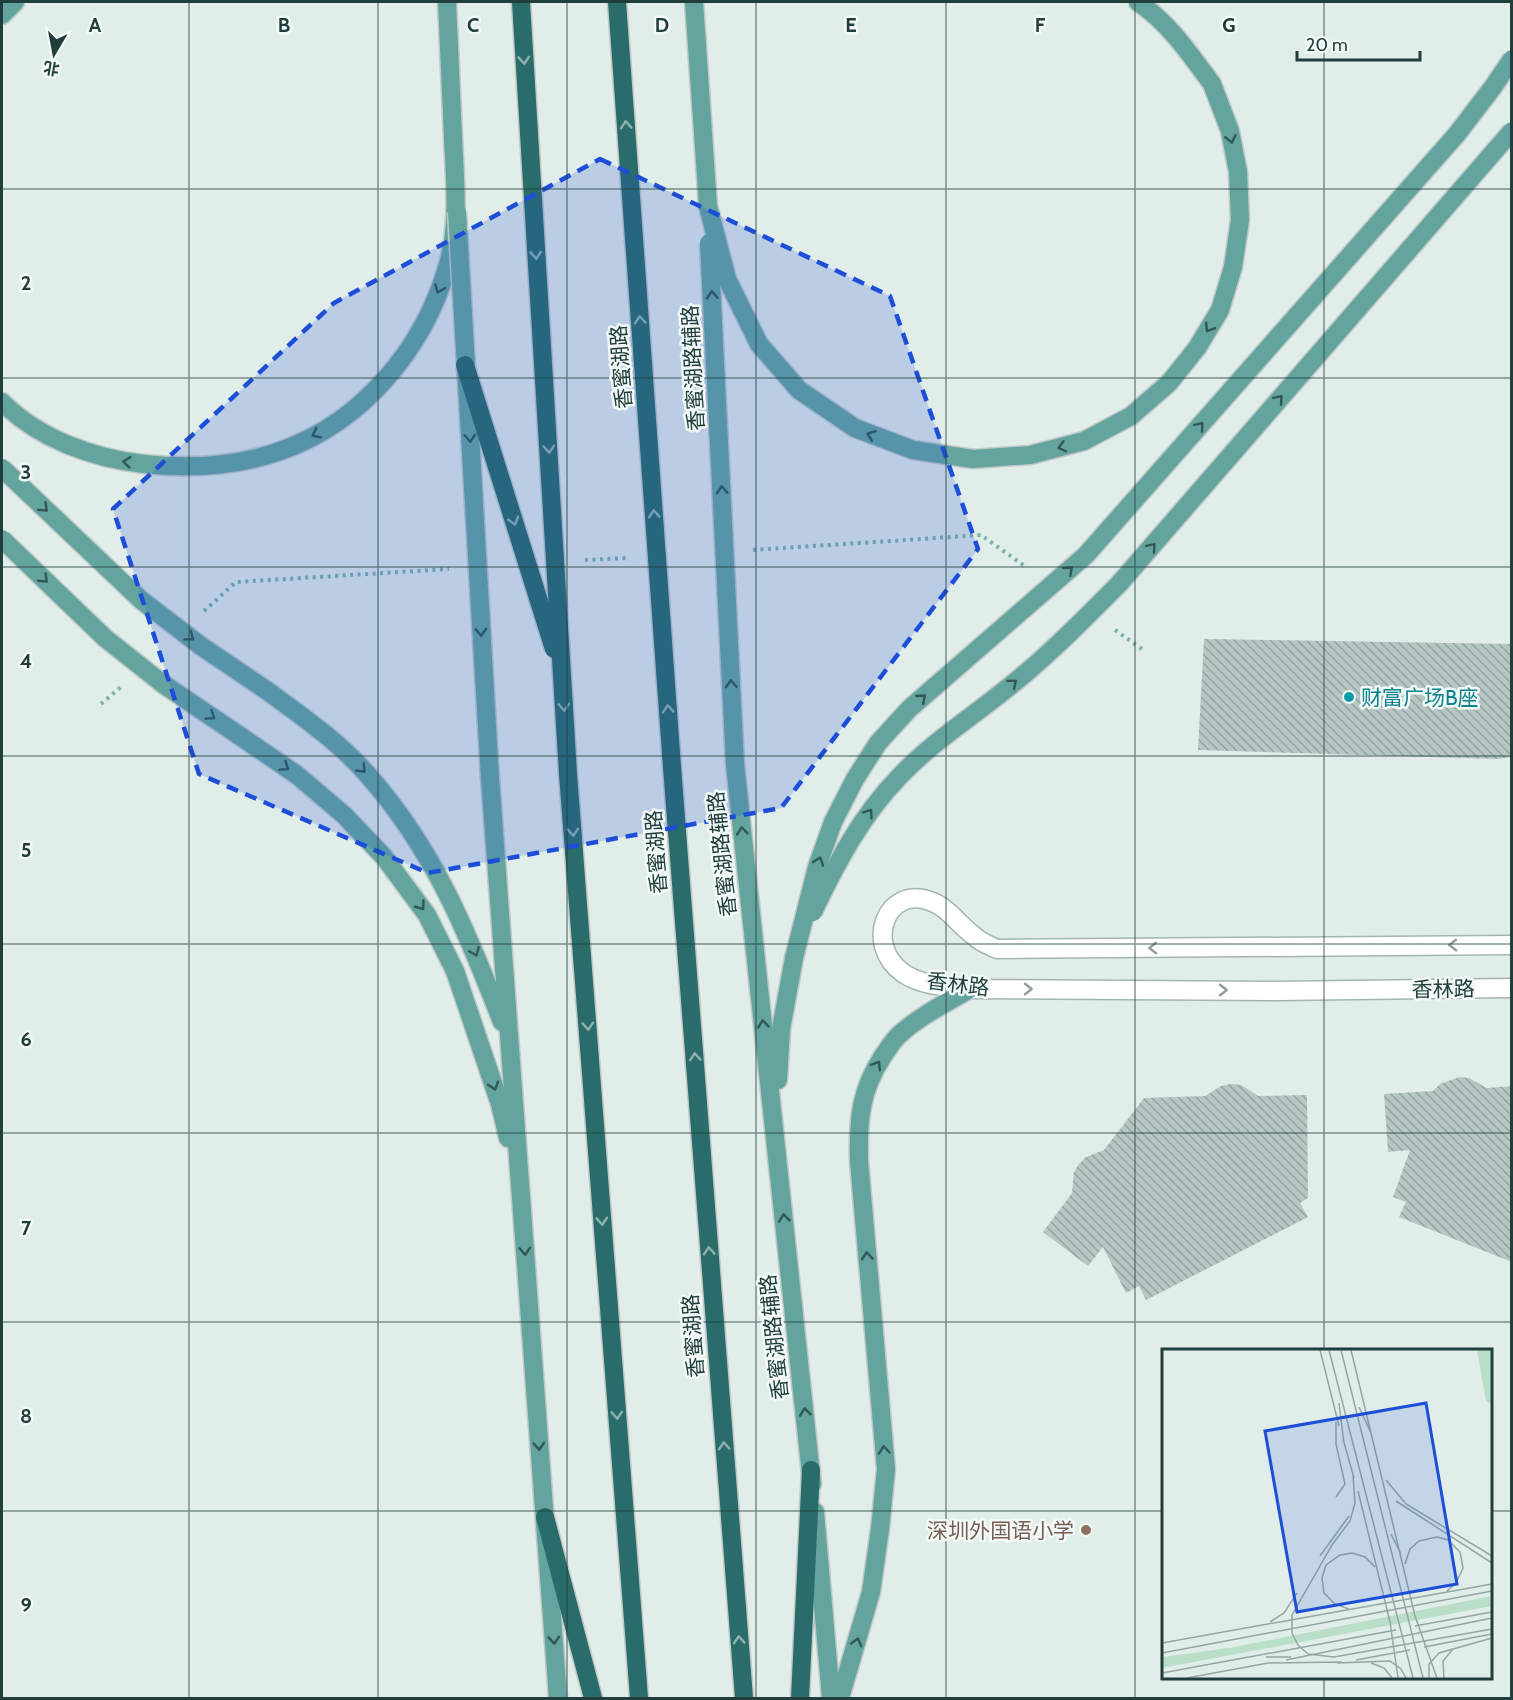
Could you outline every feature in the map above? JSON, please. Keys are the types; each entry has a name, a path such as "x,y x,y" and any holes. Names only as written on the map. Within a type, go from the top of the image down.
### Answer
{"highway":[{"path":"521,2 568,774 639,1698"},
{"name":"香蜜湖路","path":"617,2 672,767 744,1698"},
{"path":"465,365 563,676"},
{"path":"800,1698 811,1470"},
{"path":"545,1517 593,1698"}],"main road":[{"path":"447,2 465,365 490,778 558,1698"},
{"name":"香蜜湖路辅路","path":"694,2 708,206 735,764 811,1470 831,1698"},
{"path":"708,206 727,279 759,344 799,390 855,428 913,450 973,459 1030,455 1084,441 1131,416 1169,383 1197,348 1220,310 1233,267 1240,220 1238,172 1230,131 1212,84 1154,12 1138,2"},
{"path":"778,1160 777,1096 781,1029 794,958 817,867 833,822 855,779 878,743 909,709 1086,555 1457,134 1512,58"},
{"path":"794,958 809,919 847,847 869,812 898,777 930,748 1006,689 1062,641 1119,584 1512,131"},
{"path":"2,402 12,413 57,441 115,460 178,467 232,462 283,450 332,426 375,391 406,355 430,313 447,267 457,212"},
{"path":"2,468 141,600 333,741 366,773 409,827 443,882 475,951 509,1040"},
{"path":"2,539 105,638 163,684 297,775 344,815 384,857 427,915 455,970 500,1104 521,1193"},
{"path":"840,1698 871,1592 886,1469 859,1161 858,1124 864,1094 873,1072 898,1035 929,1013 970,989"}],"street":[{"name":"香林路","path":"1512,945 997,949 972,935 942,906 918,898 899,903 885,919 882,930 885,953 904,973 915,979 940,986 970,989 1276,991 1512,988"}],"path":[{"path":"745,550 981,535 1028,569"},
{"path":"579,561 627,558"},
{"path":"203,613 236,582 449,569"},
{"path":"1113,629 1142,649"},
{"path":"101,704 126,681"}],"highlighted area":[{"path":"600,159 890,296 978,549 781,808 428,873 199,774 113,509 334,303"}],"building":[{"name":"财富广场B座","path":"1204,639 1512,644 1512,757 1497,759 1198,750"},
{"path":"1459,1077 1469,1078 1487,1088 1512,1086 1512,1262 1399,1217 1406,1202 1393,1197 1410,1150 1388,1152 1384,1094 1433,1091 1440,1084"},
{"path":"1241,1085 1258,1096 1307,1095 1308,1198 1300,1203 1308,1217 1146,1300 1139,1286 1126,1293 1103,1247 1088,1266 1043,1232 1072,1193 1074,1172 1079,1164 1086,1157 1104,1150 1144,1098 1205,1096 1221,1086"}],"place":[{"name":"财富广场B座","path":"1349,697"},
{"name":"深圳外国语小学","path":"1086,1530"}]}
